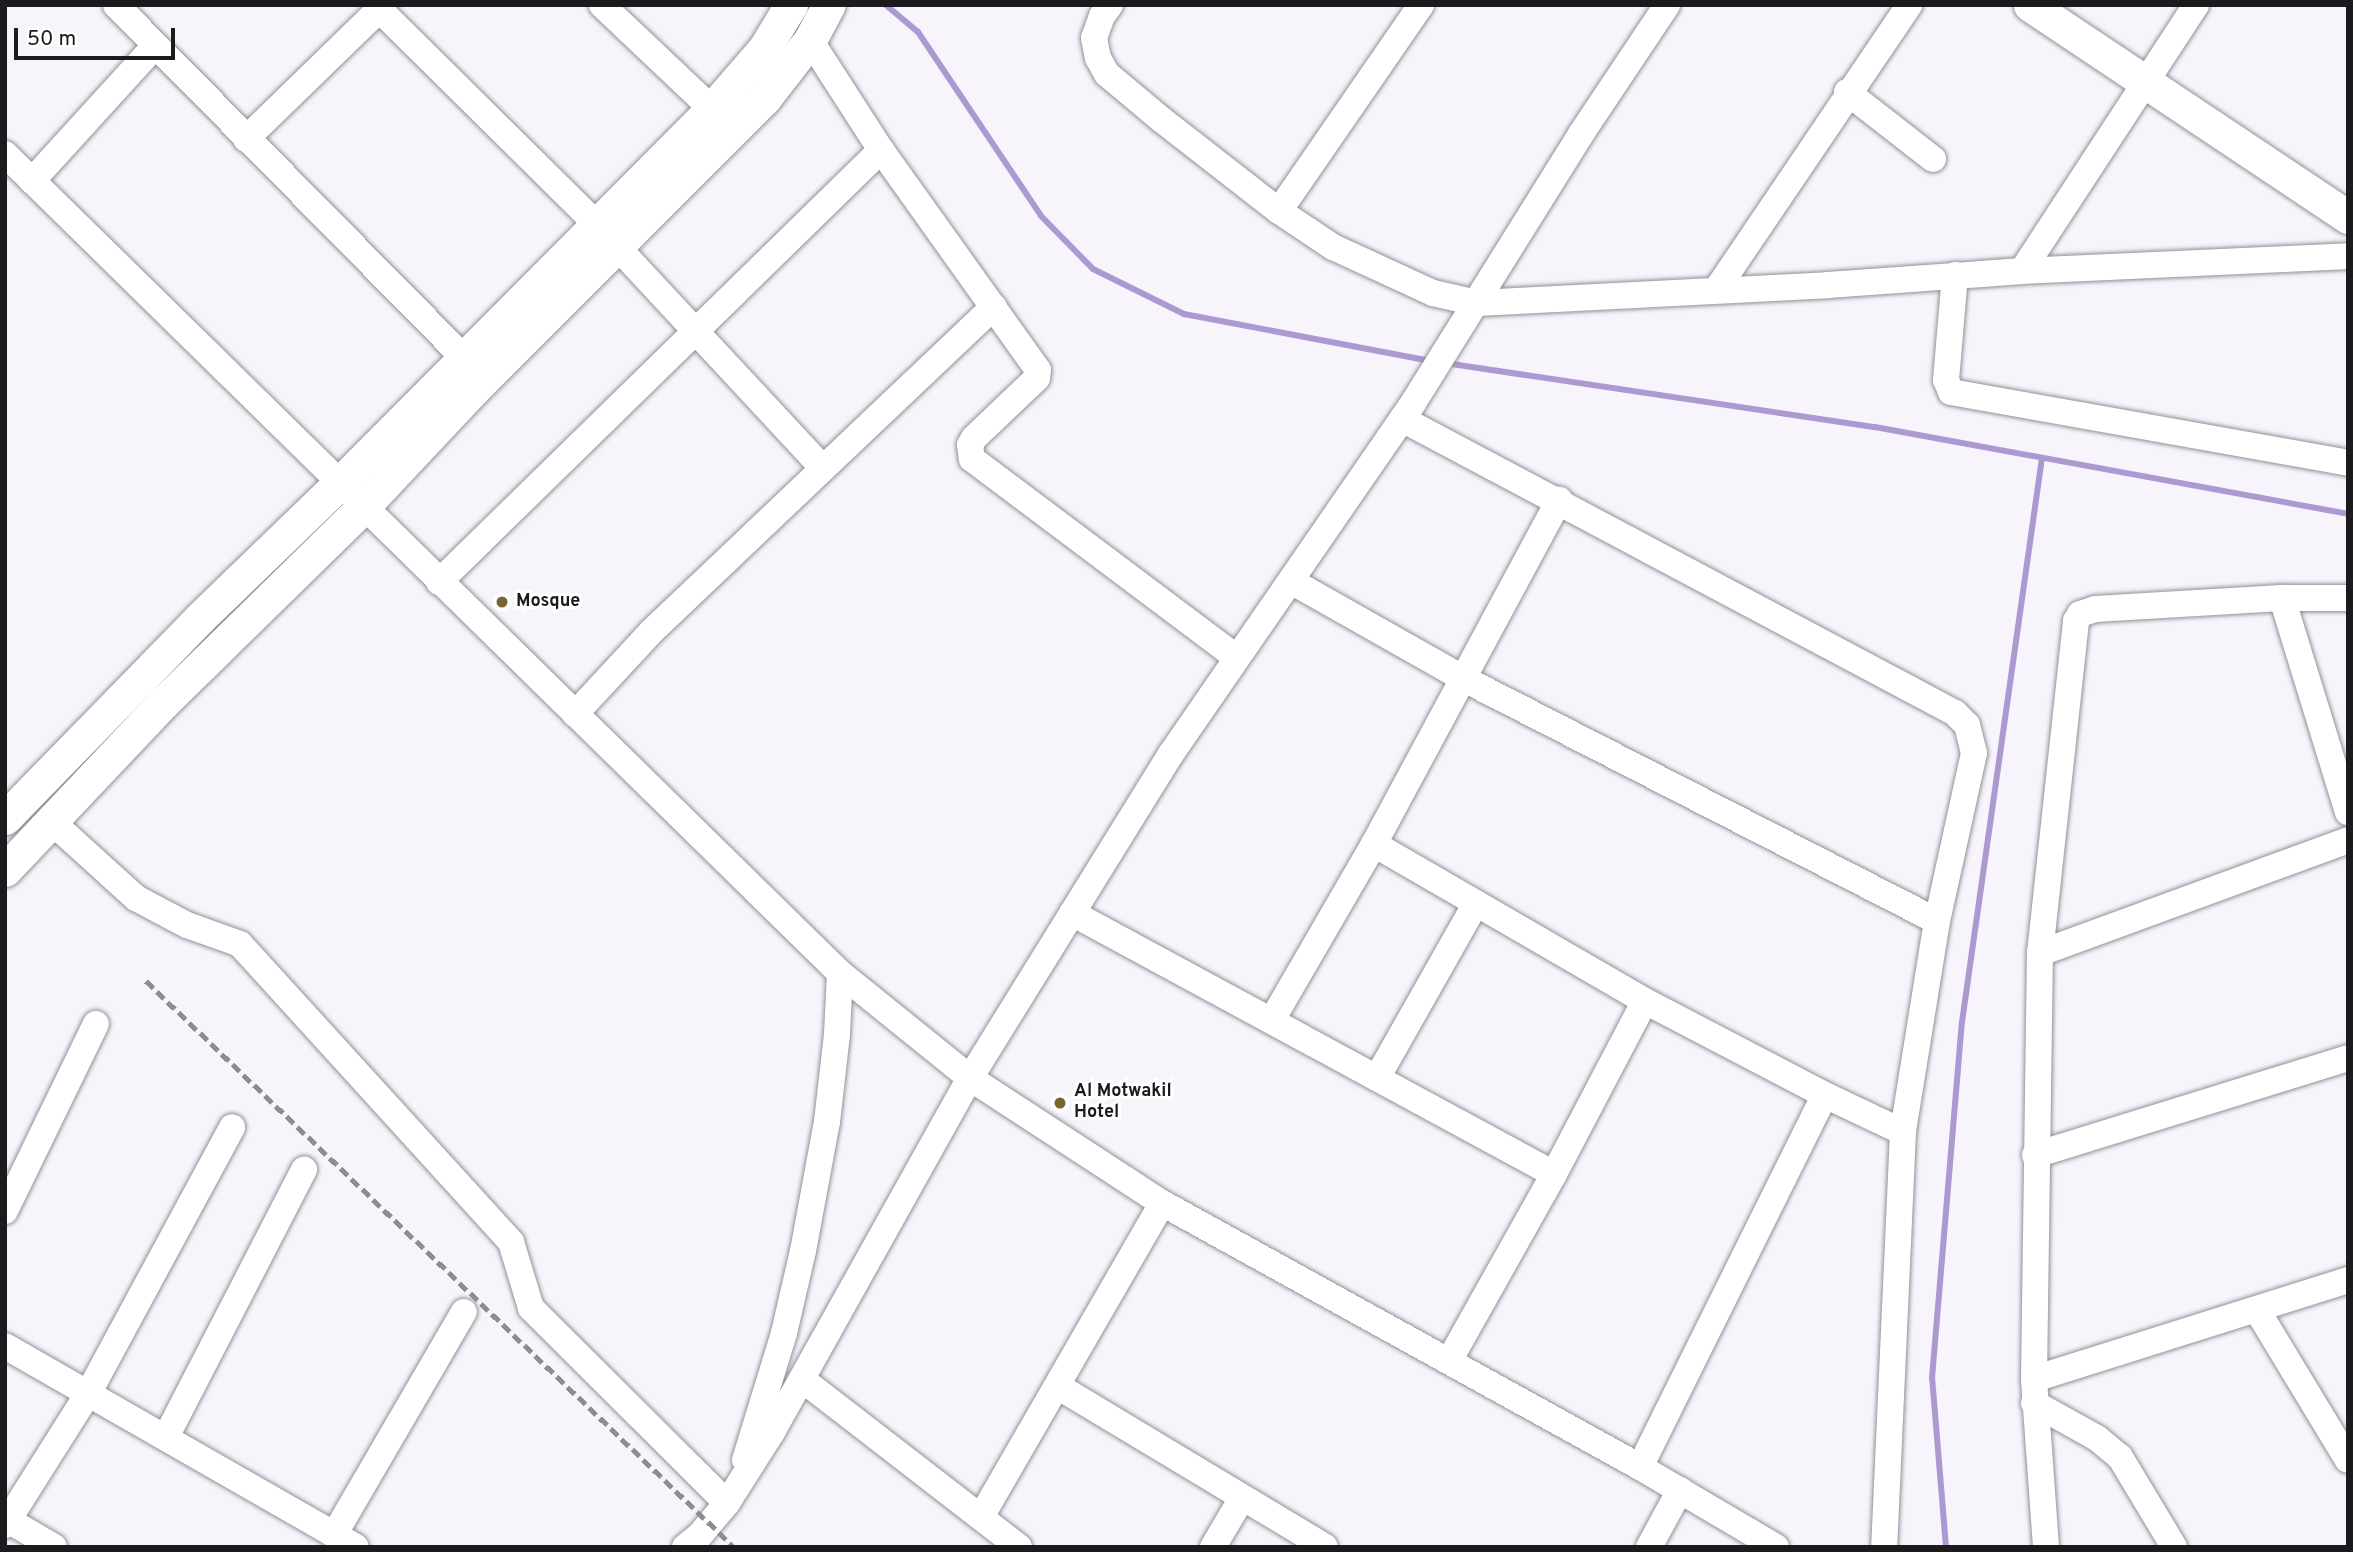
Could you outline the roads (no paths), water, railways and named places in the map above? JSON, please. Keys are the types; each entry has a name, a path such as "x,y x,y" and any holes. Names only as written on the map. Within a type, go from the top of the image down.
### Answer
{"main road":[{"path":"5,870 61,809 364,506 475,388 764,49 790,5"},
{"path":"5,818 200,618 465,359 764,99 810,40 829,5"},
{"path":"2030,5 2344,208"},
{"path":"48,772 61,809"}],"street":[{"path":"602,5 712,108"},
{"path":"1110,5 1102,16 1094,38 1098,58 1107,74 1279,211 1345,253 1433,293 1471,314 1717,289 1828,285 2021,271 2312,260 2348,256"},
{"path":"1279,211 1421,5"},
{"path":"690,1545 727,1503 803,1380 970,1078 1072,913 1236,657 1291,581 1471,314 1581,134 1667,5"},
{"path":"1717,289 1847,92 1909,5"},
{"path":"2021,271 2196,5"},
{"path":"246,139 382,7 699,331 822,467"},
{"path":"129,10 155,47 465,359"},
{"path":"810,40 881,150 1038,373 1037,378 974,438 970,444 972,459 1236,657"},
{"path":"32,181 155,47"},
{"path":"1847,92 1933,159"},
{"path":"439,582 699,331 881,150"},
{"path":"5,154 840,973 970,1078 1162,1203 1640,1467 1776,1547"},
{"path":"1955,275 1946,380 1951,392 2348,463"},
{"path":"575,715 652,631 822,467 994,307"},
{"path":"1407,411 1559,500 1955,713 1967,725 1974,753 1937,921 1903,1132 1884,1547"},
{"path":"1272,1020 1374,844 1559,500"},
{"path":"1291,581 1464,680 1937,921"},
{"path":"2282,598 2348,812"},
{"path":"2046,1547 2034,1391 2035,1155 2040,953 2076,621 2080,614 2095,609 2282,598 2348,598"},
{"path":"61,809 136,898 187,925 240,944 512,1242 531,1308 727,1503"},
{"path":"2040,953 2348,840"},
{"path":"1374,844 1645,1001 1825,1096 1903,1132"},
{"path":"1377,1077 1476,903"},
{"path":"1072,913 1554,1174"},
{"path":"740,1478 784,1333 803,1251 827,1122 837,1034 840,973"},
{"path":"1448,1361 1554,1174 1645,1001"},
{"path":"5,1211 96,1024"},
{"path":"2035,1155 2348,1058"},
{"path":"1640,1467 1825,1096"},
{"path":"54,1547 7,1522 89,1392 232,1128"},
{"path":"166,1437 304,1170"},
{"path":"981,1517 1059,1387 1162,1203"},
{"path":"2034,1391 2348,1280"},
{"path":"2257,1310 2348,1460"},
{"path":"5,1346 345,1541 464,1312"},
{"path":"803,1380 1019,1547"},
{"path":"1059,1387 1325,1547"},
{"path":"2034,1391 2120,1457 2174,1547"},
{"path":"1649,1547 1680,1490"},
{"path":"1213,1547 1242,1498"}],"waterway":[{"path":"886,5 918,32 1041,216 1093,269 1184,314 1431,361"},
{"path":"1445,363 1875,427 2348,514"},
{"path":"1946,1547 1932,1378 1962,1022 2042,458"}],"railway":[{"path":"146,981 734,1547"}],"place":[{"name":"Mosque","path":"502,602"},
{"name":"Al Motwakil Hotel","path":"1060,1103"}]}
